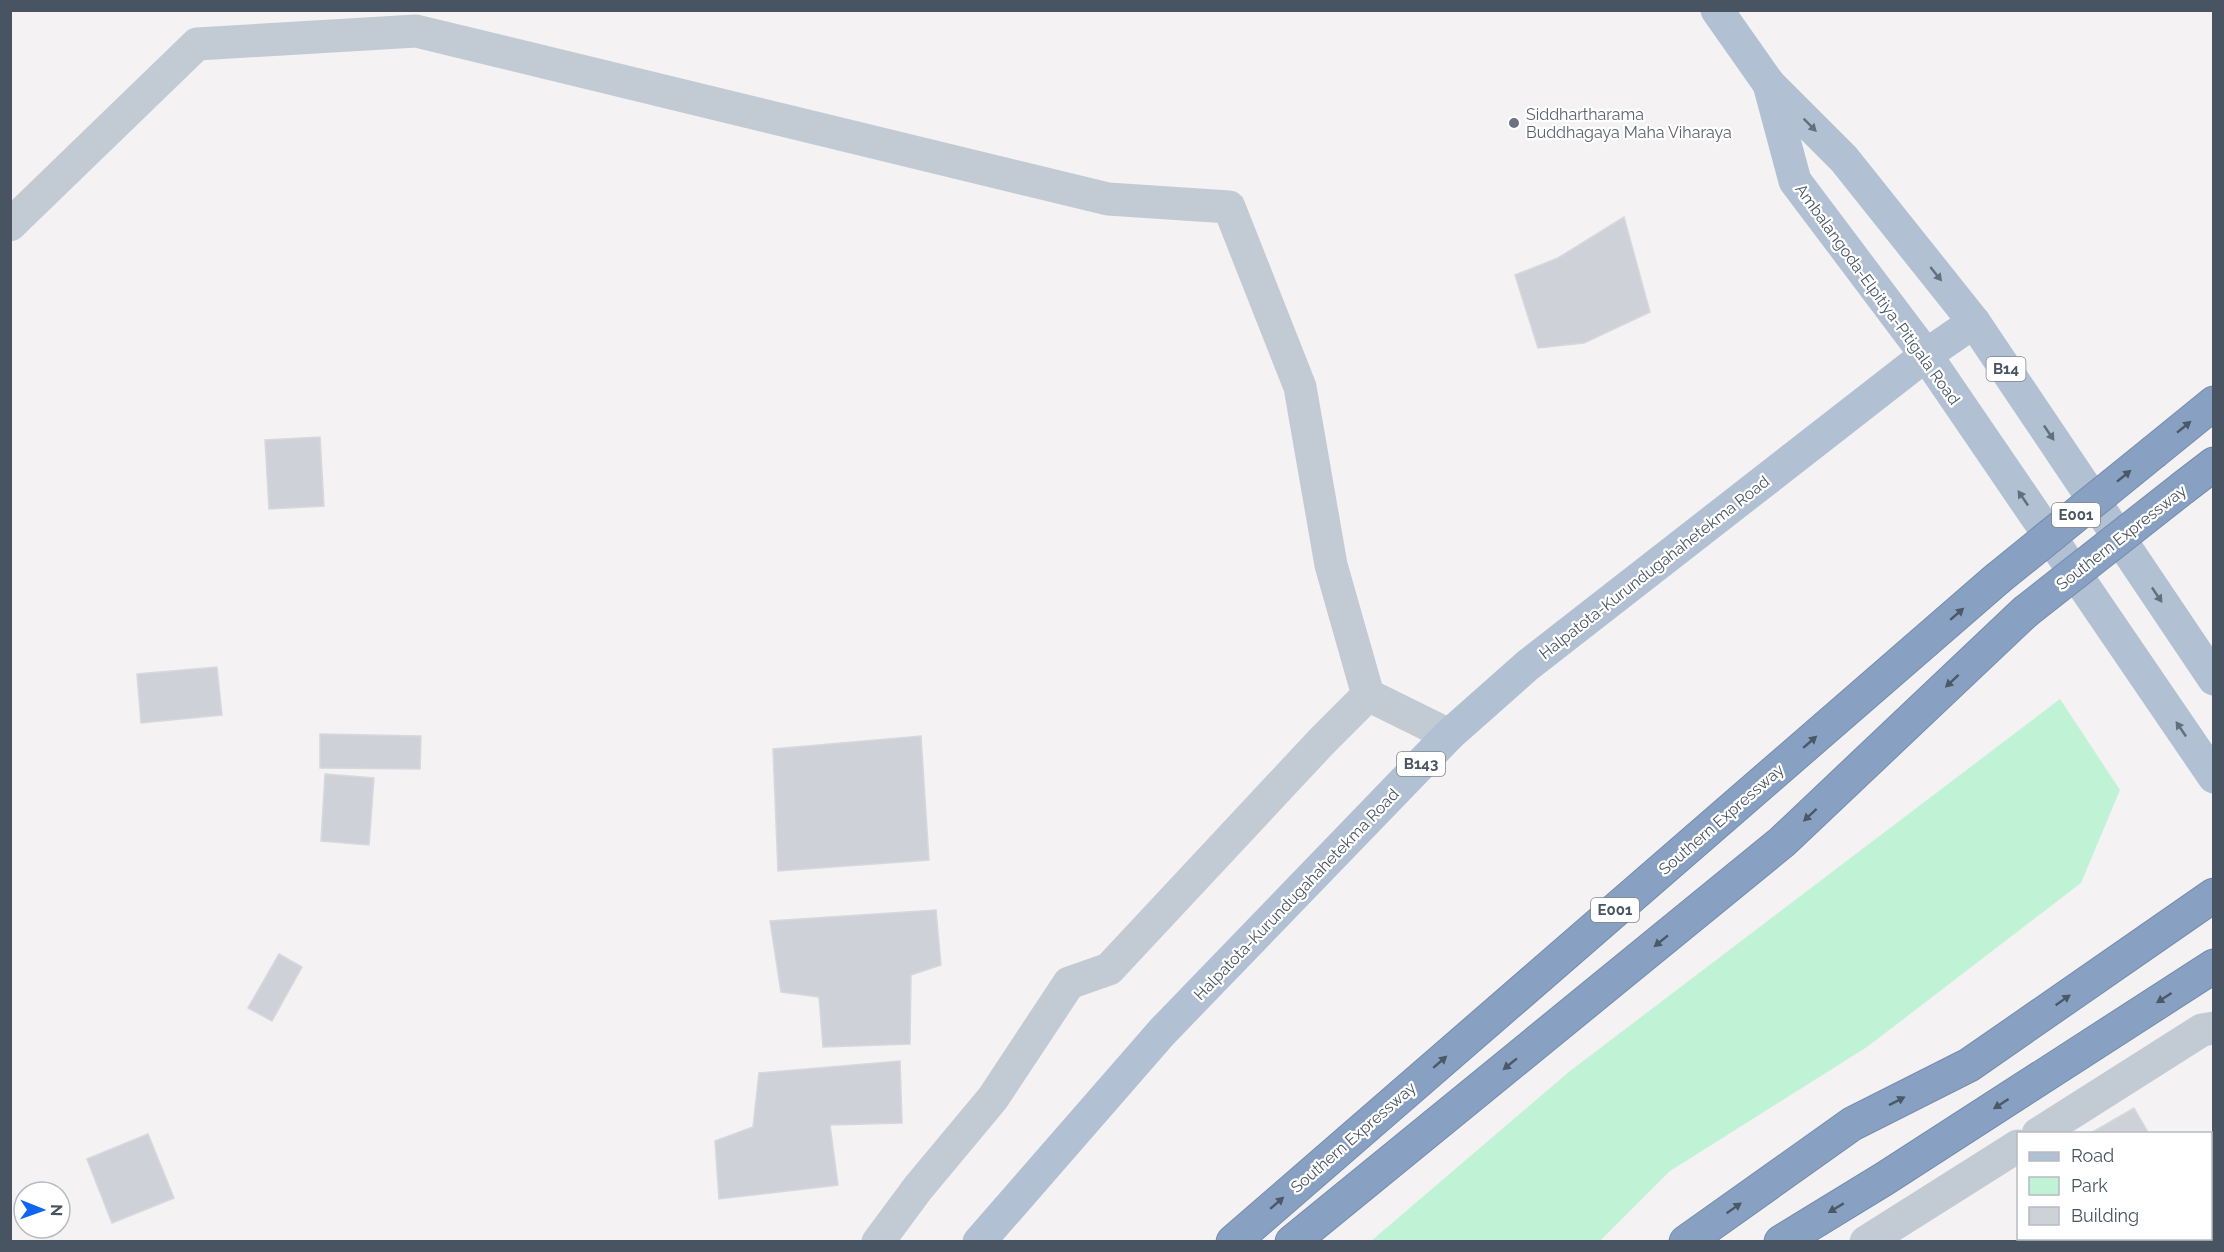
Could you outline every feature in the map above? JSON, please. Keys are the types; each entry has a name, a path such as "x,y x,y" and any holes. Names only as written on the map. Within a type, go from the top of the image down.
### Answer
{"highway":[{"name":"Southern Expressway","path":"1235,1239 1997,579 2214,403"},
{"name":"Southern Expressway","path":"1292,1242 1782,842 2025,612 2214,464"},
{"path":"1686,1242 1852,1124 1969,1065 2214,895"},
{"path":"1781,1242 1884,1179 2214,966"}],"main road":[{"name":"B14","path":"1717,10 1769,84 1844,159 1974,322 2214,679"},
{"name":"Ambalangoda-Elpitiya-Pitigala Road","path":"1769,84 1795,181 1926,355 2214,777"},
{"name":"Halpatota-Kurundugahahetekma Road","path":"979,1242 1162,1032 1449,735 1528,664 1926,355 1974,322"}],"street":[{"path":"10,225 197,44 413,21 1108,199 1229,207 1300,387 1331,565 1368,695 1449,735"},
{"path":"878,1242 918,1188 993,1098 1069,983 1109,969 1322,741 1368,695"},
{"path":"2041,1132 2202,1030 2214,1028"},
{"path":"1866,1242 2017,1147"}],"green space":[{"path":"2060,699 2120,790 2081,883 1867,1047 1670,1171 1600,1241 1371,1241 1570,1071"}],"building":[{"path":"1624,217 1650,312 1584,343 1538,348 1515,275 1558,258"},
{"path":"320,437 324,506 269,509 265,440"},
{"path":"217,667 222,715 141,723 137,674"},
{"path":"320,734 421,736 420,769 320,768"},
{"path":"921,736 929,860 778,871 773,749"},
{"path":"325,774 374,778 369,845 321,841"},
{"path":"936,910 941,965 911,975 910,1044 823,1047 819,997 781,992 770,921"},
{"path":"279,954 302,967 272,1021 248,1008"},
{"path":"900,1061 902,1123 830,1125 838,1185 719,1199 715,1141 753,1127 759,1073"},
{"path":"2134,1108 2148,1132 2092,1132"},
{"path":"148,1134 174,1198 112,1223 87,1159"},
{"path":"2080,1240 2170,1240 2168,1242 2081,1242"}],"place":[{"name":"Siddhartharama Buddhagaya Maha Viharaya","path":"1514,123"}]}
